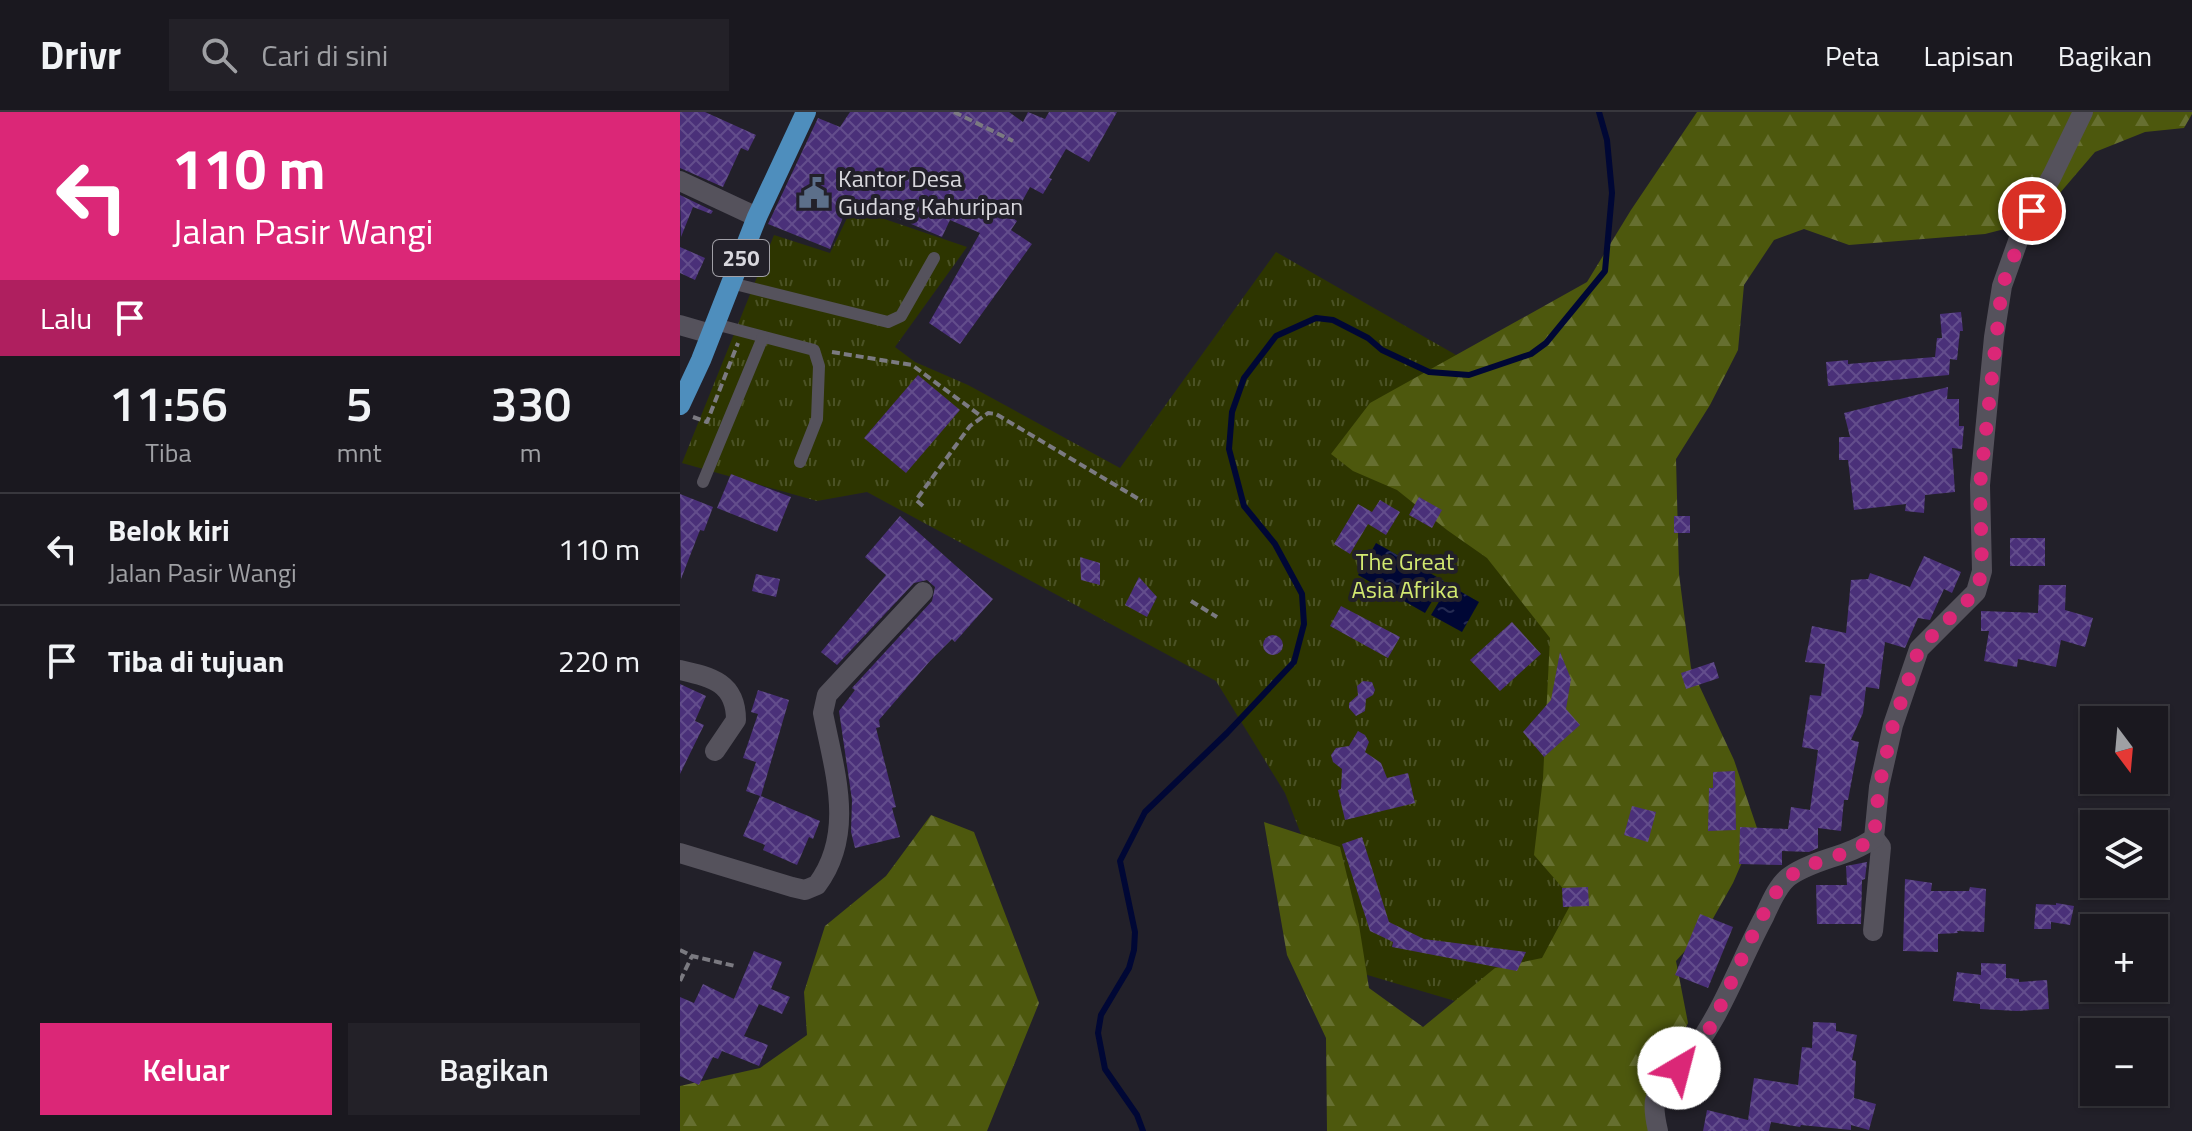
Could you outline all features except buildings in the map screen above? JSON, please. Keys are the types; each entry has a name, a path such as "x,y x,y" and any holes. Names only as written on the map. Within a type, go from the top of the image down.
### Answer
{"main road":[{"name":"250","path":"680,405 687,372 713,329 757,217 806,112"}],"street":[{"path":"1873,931 1881,847 1874,838 1879,787 1893,725 1919,649 1976,592 1982,571 1980,485 2002,286 2023,227 2083,112"},
{"path":"680,181 757,217"},
{"path":"680,325 713,329"},
{"path":"680,853 792,887 805,890 817,885 834,852 840,830 840,805 823,713 824,702 827,695 923,592"},
{"path":"680,670 714,680 728,688 733,699 736,720 715,751"},
{"path":"1658,1131 1654,1113 1660,1087 1710,1028 1751,940 1787,880 1816,863 1858,849 1874,838"}],"lane":[{"path":"731,283 888,322 901,316 934,258"},
{"path":"713,329 743,331 814,350 819,366 817,419 800,462"},
{"path":"703,482 763,337"}],"path":[{"path":"954,112 1013,141"},
{"path":"707,422 743,331"},
{"path":"814,350 912,365 982,417"},
{"path":"923,506 916,500 970,426 988,413 996,414 1142,501"},
{"path":"1191,601 1217,617"},
{"path":"680,950 692,956 735,966"},
{"path":"680,981 692,956"}],"green space":[{"path":"1697,112 2192,114 2184,128 2145,132 2095,152 2036,221 1985,234 1849,245 1804,229 1774,240 1744,285 1738,350 1710,405 1676,459 1679,574 1691,668 1734,760 1757,828 1733,883 1711,922 1676,961 1688,1023 1669,1065 1656,1131 1327,1131 1326,1038 1287,955 1264,822 1340,847 1359,925 1369,988 1423,1027 1495,968 1542,958 1573,900 1534,855 1543,778 1550,638 1487,558 1397,490 1353,471 1331,454 1370,403 1587,282"},
{"name":"The Great Asia Afrika","path":"852,208 967,247 895,347 915,362 968,385 1120,468 1276,252 1629,454 1563,1033 1354,971 1285,793 1216,681 867,492 817,501 682,463 774,235 830,253"},
{"path":"931,815 974,832 1039,1003 987,1131 680,1131 680,1086 760,1068 807,1035 804,992 825,926 886,876"}],"water":[{"path":"1376,543 1444,581 1425,613 1358,575"},
{"path":"1449,585 1479,602 1462,632 1431,615"}],"waterway":[{"path":"1143,1131 1137,1115 1105,1069 1098,1033 1101,1015 1129,968 1134,950 1135,932 1120,861 1145,812 1227,733 1294,662 1304,624 1302,594 1275,544 1244,506 1229,449 1232,412 1244,378 1276,336 1316,318 1333,320 1368,338 1382,350 1429,372 1469,375 1531,354 1546,343 1605,271 1612,193 1607,140 1599,112"}],"place":[{"name":"Kantor Desa Gudang Kahuripan","path":"814,193"}],"route":[{"path":"1679,1068 1710,1028 1751,940 1790,876 1826,859 1858,849 1874,838 1879,787 1893,725 1919,649 1976,592 1982,571 1980,485 1994,337 2002,286 2023,227 2032,211"}]}
